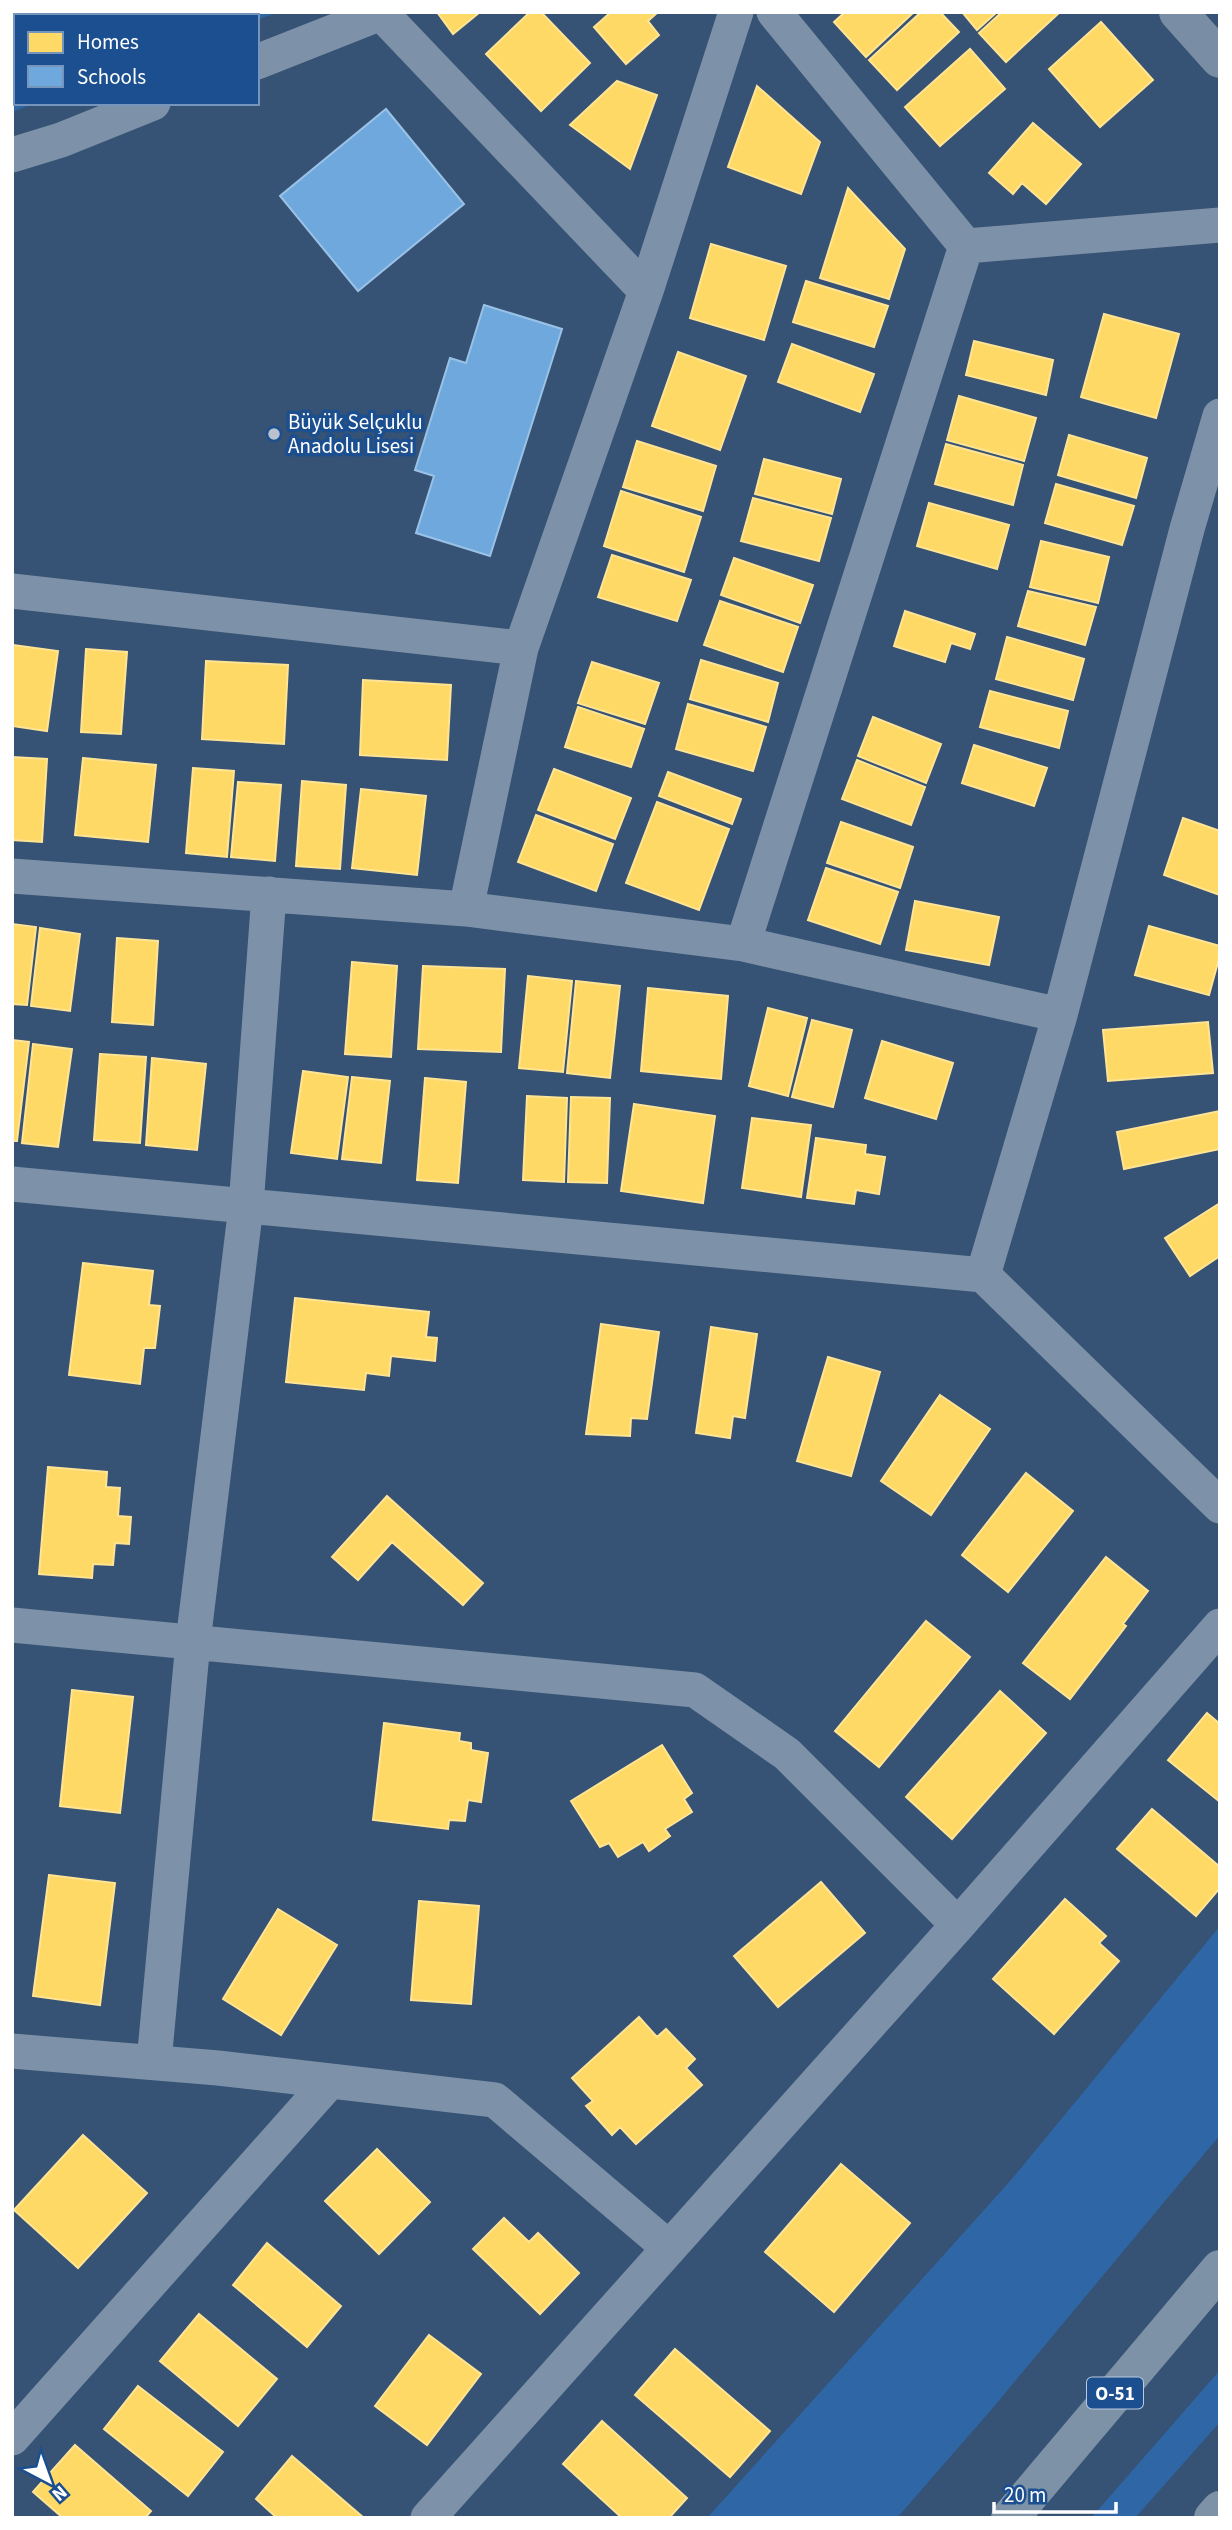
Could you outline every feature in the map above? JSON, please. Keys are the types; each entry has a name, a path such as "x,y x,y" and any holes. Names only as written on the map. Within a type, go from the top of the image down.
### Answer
{"highway":[{"name":"O-51","path":"1010,2518 1220,2269"},
{"path":"1213,2518 1220,2510"}],"main road":[{"path":"1178,12 1220,59"}],"street":[{"path":"466,909 521,648 646,290 736,12"},
{"path":"774,12 966,246"},
{"path":"259,61 381,13 646,290"},
{"path":"12,155 61,140 148,105"},
{"path":"966,246 1220,225"},
{"path":"743,944 966,246"},
{"path":"983,1275 1060,1015 1187,529 1220,416"},
{"path":"12,590 521,648"},
{"path":"12,876 466,909 743,944 1060,1015"},
{"path":"154,2062 192,1642 247,1206 269,894"},
{"path":"12,1184 983,1275 1220,1507"},
{"path":"12,1625 695,1690 787,1754 958,1924"},
{"path":"428,2518 1220,1626"},
{"path":"12,2051 154,2062 495,2099 669,2248"},
{"path":"12,2438 329,2082"}],"shaded area":[{"path":"12,12 279,12 259,19 259,14 14,14 14,105 30,105 12,112"},
{"path":"1220,1926 1220,2135 991,2410 897,2518 707,2518 1011,2180"},
{"path":"1220,2370 1220,2422 1135,2518 1091,2518"}],"building: Homes":[{"path":"437,12 480,12 453,34"},
{"path":"530,12 541,12 590,63 541,111 486,54"},
{"path":"611,12 658,12 648,21 659,35 626,64 594,27"},
{"path":"845,12 914,12 866,57 834,22"},
{"path":"921,12 940,12 959,32 897,90 869,60"},
{"path":"962,12 997,12 977,30"},
{"path":"1002,12 1060,12 1006,62 979,33"},
{"path":"1101,22 1153,80 1100,127 1049,69"},
{"path":"970,49 1005,89 940,146 905,107"},
{"path":"617,81 657,95 630,169 570,125"},
{"path":"757,86 820,142 801,194 728,167"},
{"path":"1033,123 1081,164 1046,204 1022,183 1013,194 989,173"},
{"path":"848,188 905,249 889,299 820,278"},
{"path":"711,244 786,266 764,340 690,318"},
{"path":"806,281 888,306 874,347 793,322"},
{"path":"1104,314 1179,334 1156,418 1081,397"},
{"path":"974,341 1053,360 1046,395 966,375"},
{"path":"792,344 874,374 860,412 778,382"},
{"path":"678,352 746,376 720,450 652,426"},
{"path":"959,396 1036,418 1024,461 947,440"},
{"path":"1069,435 1147,458 1136,498 1058,475"},
{"path":"637,441 716,466 703,511 623,487"},
{"path":"946,444 1023,465 1013,505 935,484"},
{"path":"764,459 841,479 832,514 755,494"},
{"path":"1056,484 1134,506 1122,545 1045,523"},
{"path":"621,491 701,517 684,572 604,546"},
{"path":"753,498 831,518 819,561 741,541"},
{"path":"929,503 1009,525 997,569 917,546"},
{"path":"1041,541 1109,557 1098,603 1030,587"},
{"path":"612,555 691,580 677,621 598,597"},
{"path":"734,558 813,585 800,623 721,595"},
{"path":"1028,591 1096,607 1085,645 1018,626"},
{"path":"720,601 798,627 783,672 704,645"},
{"path":"905,611 975,634 970,649 951,643 945,662 894,646"},
{"path":"1007,637 1084,659 1073,700 996,679"},
{"path":"13,645 58,651 47,731 12,726"},
{"path":"86,649 127,652 121,734 81,732"},
{"path":"701,660 778,683 768,722 690,699"},
{"path":"206,661 288,665 284,744 202,739"},
{"path":"592,662 659,683 645,724 578,703"},
{"path":"363,680 451,685 447,760 360,755"},
{"path":"990,691 1068,711 1059,748 980,727"},
{"path":"688,704 766,727 753,771 676,749"},
{"path":"578,707 644,729 631,767 565,747"},
{"path":"873,717 941,744 926,783 858,756"},
{"path":"974,745 1047,768 1034,806 962,783"},
{"path":"12,757 47,759 42,842 12,840"},
{"path":"83,758 156,765 148,842 75,835"},
{"path":"857,760 925,787 911,825 842,799"},
{"path":"193,768 234,771 227,857 186,853"},
{"path":"554,769 631,798 615,839 538,810"},
{"path":"668,772 741,799 732,824 659,796"},
{"path":"302,781 346,785 340,869 296,866"},
{"path":"238,782 281,785 275,861 231,857"},
{"path":"361,789 426,796 417,875 352,868"},
{"path":"657,802 729,829 699,910 626,883"},
{"path":"536,815 613,844 596,891 518,862"},
{"path":"1183,818 1220,831 1220,895 1164,875"},
{"path":"841,822 913,847 900,888 827,863"},
{"path":"826,868 898,892 880,944 808,920"},
{"path":"915,901 999,917 989,965 906,950"},
{"path":"12,924 36,927 27,1005 12,1004"},
{"path":"1149,926 1220,946 1209,995 1135,975"},
{"path":"40,928 80,934 70,1011 31,1006"},
{"path":"117,938 158,941 153,1025 112,1022"},
{"path":"352,962 397,966 391,1057 345,1054"},
{"path":"423,966 505,969 501,1052 418,1049"},
{"path":"528,976 572,981 563,1072 519,1068"},
{"path":"576,981 620,986 610,1078 567,1073"},
{"path":"648,988 728,996 721,1079 641,1071"},
{"path":"768,1008 807,1018 788,1096 749,1086"},
{"path":"812,1020 852,1030 833,1107 792,1097"},
{"path":"1208,1022 1213,1073 1108,1081 1103,1030"},
{"path":"12,1040 29,1042 17,1141 12,1141"},
{"path":"882,1041 953,1063 936,1119 865,1098"},
{"path":"33,1044 72,1049 58,1147 22,1143"},
{"path":"100,1054 146,1057 140,1143 94,1140"},
{"path":"152,1058 206,1064 197,1150 146,1145"},
{"path":"303,1071 348,1077 337,1159 291,1153"},
{"path":"352,1077 390,1081 381,1163 342,1159"},
{"path":"425,1078 466,1082 458,1183 417,1180"},
{"path":"527,1096 567,1098 564,1182 523,1180"},
{"path":"571,1097 610,1098 607,1183 568,1182"},
{"path":"634,1104 715,1116 703,1203 621,1191"},
{"path":"1220,1111 1220,1149 1124,1169 1117,1132"},
{"path":"752,1118 811,1125 801,1197 742,1188"},
{"path":"816,1138 866,1145 865,1154 885,1157 879,1194 856,1190 854,1204 807,1198"},
{"path":"1220,1203 1220,1256 1190,1276 1165,1238"},
{"path":"83,1263 153,1271 149,1305 160,1306 155,1348 144,1348 140,1384 69,1375"},
{"path":"295,1298 429,1312 426,1337 437,1338 435,1361 391,1356 389,1376 366,1373 364,1390 286,1382"},
{"path":"601,1324 659,1332 647,1419 631,1418 630,1436 586,1434"},
{"path":"711,1327 757,1334 745,1418 733,1416 730,1438 696,1433"},
{"path":"828,1357 880,1372 851,1476 797,1461"},
{"path":"940,1395 990,1429 931,1515 881,1481"},
{"path":"48,1467 107,1472 106,1487 120,1488 118,1516 131,1517 129,1544 115,1543 113,1565 93,1564 92,1578 39,1574"},
{"path":"1026,1473 1073,1511 1008,1592 962,1555"},
{"path":"387,1496 483,1583 463,1605 392,1542 358,1580 332,1557"},
{"path":"1106,1557 1148,1591 1123,1624 1126,1626 1070,1699 1023,1663"},
{"path":"926,1621 970,1657 879,1767 835,1731"},
{"path":"72,1690 133,1697 120,1813 60,1806"},
{"path":"1000,1691 1046,1733 952,1839 906,1797"},
{"path":"1207,1713 1220,1724 1220,1802 1168,1760"},
{"path":"384,1723 460,1733 459,1741 471,1743 471,1750 488,1753 481,1802 468,1800 465,1821 449,1820 448,1829 373,1820"},
{"path":"662,1745 692,1793 684,1799 692,1812 665,1829 670,1836 649,1851 643,1842 618,1857 609,1843 600,1847 571,1801"},
{"path":"1152,1809 1220,1867 1220,1888 1196,1916 1117,1849"},
{"path":"49,1875 115,1883 100,2005 33,1996"},
{"path":"821,1882 865,1933 778,2007 734,1956"},
{"path":"1065,1899 1106,1936 1099,1943 1119,1961 1054,2034 993,1979"},
{"path":"419,1901 479,1906 471,2004 411,2000"},
{"path":"278,1909 337,1945 281,2035 223,1999"},
{"path":"639,2017 657,2037 666,2029 695,2059 686,2068 702,2085 636,2144 620,2127 612,2135 586,2106 593,2101 572,2078"},
{"path":"83,2135 147,2193 78,2268 14,2210"},
{"path":"377,2149 430,2202 379,2254 325,2201"},
{"path":"841,2164 910,2223 834,2312 765,2252"},
{"path":"504,2218 529,2242 538,2233 579,2273 540,2314 473,2249"},
{"path":"267,2243 341,2306 307,2347 233,2285"},
{"path":"199,2314 277,2379 238,2426 160,2361"},
{"path":"429,2335 481,2374 427,2445 375,2406"},
{"path":"675,2349 770,2431 730,2477 635,2395"},
{"path":"138,2386 223,2452 188,2496 104,2429"},
{"path":"602,2421 687,2498 669,2518 622,2518 563,2464"},
{"path":"75,2445 151,2511 145,2518 63,2518 33,2492"},
{"path":"292,2456 364,2518 277,2518 256,2499"}],"building: Schools":[{"path":"386,109 464,204 358,291 280,196"},
{"path":"484,305 562,329 490,556 416,533 434,476 415,470 450,358 466,363"}],"place":[{"name":"Büyük Selçuklu Anadolu Lisesi","path":"274,434"}]}
